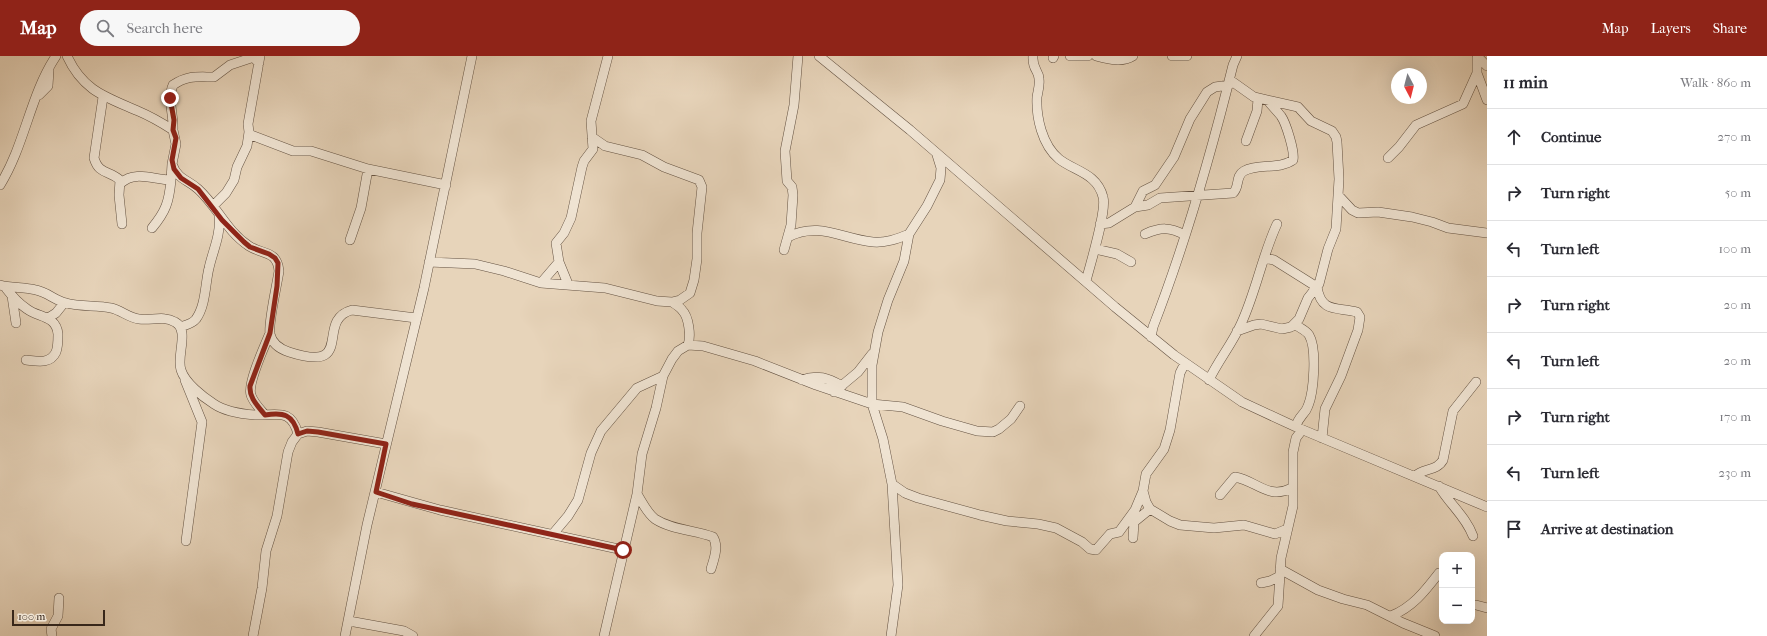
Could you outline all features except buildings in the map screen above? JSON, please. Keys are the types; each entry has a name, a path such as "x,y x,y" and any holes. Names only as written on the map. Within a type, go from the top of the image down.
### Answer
{"street":[{"path":"345,636 367,525 430,262 472,56"},
{"path":"568,284 559,262 556,243 564,233 571,218 582,167 584,161 593,149 591,122 608,56"},
{"path":"784,250 791,225 793,195 792,188 787,181 785,151 794,105 798,56"},
{"path":"819,56 1151,337 1209,380 1249,406 1487,507"},
{"path":"1033,56 1034,69 1040,79 1037,96 1038,112 1046,142 1059,159 1080,170 1093,180 1102,193 1104,204 1095,249 1086,281"},
{"path":"1070,56 1088,56"},
{"path":"1096,56 1118,60 1127,59 1133,56"},
{"path":"1172,56 1187,56"},
{"path":"1151,337 1153,327 1174,273 1213,145 1237,56"},
{"path":"1487,66 1477,56 1477,73 1487,100"},
{"path":"0,185 10,168 37,97 52,63 68,58 84,82 103,96 139,111 173,130"},
{"path":"152,228 161,218 166,208 171,180 172,164 176,144 170,98 173,85 179,81 196,76 214,77 230,65 256,58 248,124 247,146 237,167 234,180 226,193 213,206"},
{"path":"1388,158 1400,147 1416,125 1463,104 1477,73"},
{"path":"1135,207 1143,191 1155,185 1174,157 1190,119 1205,96 1215,87 1229,82"},
{"path":"1229,82 1248,94 1258,98 1298,108 1311,121 1329,129 1334,133 1338,157 1336,229 1328,249 1317,287 1308,298 1299,319 1290,327 1282,328 1266,324 1254,324 1237,331"},
{"path":"103,96 94,158 96,165 100,170 118,177 120,182 119,190 122,224"},
{"path":"1246,141 1257,111 1258,98"},
{"path":"1100,224 1110,222 1135,207 1148,205 1160,198 1233,193 1236,189 1238,178 1244,171 1284,164 1293,160 1294,156 1282,117 1268,101"},
{"path":"248,132 251,135 294,151 311,151 368,169 446,185"},
{"path":"430,262 475,264 542,283 605,288 657,301 672,302 686,297 692,289 697,259 701,183 696,178 675,172 642,155 612,149 592,138"},
{"path":"891,636 898,585 892,484 883,439 872,404 871,376 874,351 882,317 904,261 909,234 928,206 940,180 941,168 936,154"},
{"path":"172,164 181,178 198,189 213,206 219,216 244,242 250,247 269,254 275,258 278,263 277,286 270,333 255,370 250,391 253,399 265,415"},
{"path":"350,240 361,208 368,169"},
{"path":"120,182 138,175 171,180"},
{"path":"1338,195 1352,210 1358,213 1378,212 1412,217 1448,228 1487,233"},
{"path":"180,327 190,325 196,320 200,312 209,268 218,239 219,216"},
{"path":"1209,380 1237,331 1256,285 1264,258 1277,224"},
{"path":"1146,234 1164,228 1185,235"},
{"path":"788,237 796,233 812,229 872,242 884,242 909,234"},
{"path":"1095,249 1117,254 1131,262"},
{"path":"1264,258 1274,260 1317,287 1319,298 1323,303 1332,308 1357,312 1359,314 1360,321 1342,376 1325,409 1322,438"},
{"path":"542,283 559,262"},
{"path":"8,288 38,290 64,303 113,309 138,319 170,319 177,323 180,327 182,340 179,363 202,422 186,541"},
{"path":"8,288 31,312 48,318 56,325 58,339 56,352 53,357 46,361 26,360"},
{"path":"8,288 16,322"},
{"path":"604,636 636,494 642,454 656,408 663,376 678,351 688,344 690,340 683,311 672,302"},
{"path":"48,318 56,313 64,303"},
{"path":"270,333 274,343 279,348 313,358 325,356 330,351 333,343 334,325 339,317 346,312 352,310 416,318"},
{"path":"1254,636 1278,606 1282,552 1293,506 1292,452 1299,428 1297,420 1308,406 1314,362 1314,350 1309,334 1295,324"},
{"path":"688,344 703,346 749,359 802,380 838,389 872,404 903,407 942,422 985,432 999,429 1011,419 1020,406"},
{"path":"838,389 858,372 874,351"},
{"path":"892,484 904,492 918,498 980,515 1007,521 1038,524 1056,528 1094,550 1098,549 1110,534 1118,533 1121,530 1135,510 1143,491 1144,477 1164,449 1168,440 1180,373 1185,363"},
{"path":"183,376 203,396 221,408 243,414 265,415 277,413 286,415 294,421 298,434"},
{"path":"552,535 576,504 594,446 601,431 636,388 663,376"},
{"path":"1415,476 1420,472 1435,468 1441,464 1453,411 1476,382"},
{"path":"253,636 262,588 266,551 280,505 284,468 292,442 298,434 307,431 386,444"},
{"path":"1220,495 1235,477 1273,492 1283,492 1292,488"},
{"path":"1439,486 1468,522 1474,536"},
{"path":"1143,491 1150,509 1180,525 1214,528 1244,525 1275,534 1287,530"},
{"path":"376,492 412,504 552,535 574,538 623,550"},
{"path":"636,494 655,519 713,538 716,542 716,548 711,569"},
{"path":"1133,538 1134,522 1150,509"},
{"path":"1261,583 1270,581 1280,572"},
{"path":"1280,572 1318,590 1343,599 1367,605 1435,636"},
{"path":"1391,616 1404,610 1419,599 1439,573"},
{"path":"52,636 51,629 58,616 58,598"},
{"path":"1476,605 1487,608"},
{"path":"349,621 404,631 413,636"}],"route":[{"path":"170,98 174,120 173,130 176,138 172,160 174,169 187,183 198,189 213,206 222,220 244,242 250,247 269,254 275,258 278,263 279,271 270,333 262,350 250,386 250,394 265,415 277,413 286,415 294,421 298,434 307,431 318,432 386,444 376,492 412,504 552,535 574,538 623,550"}]}
